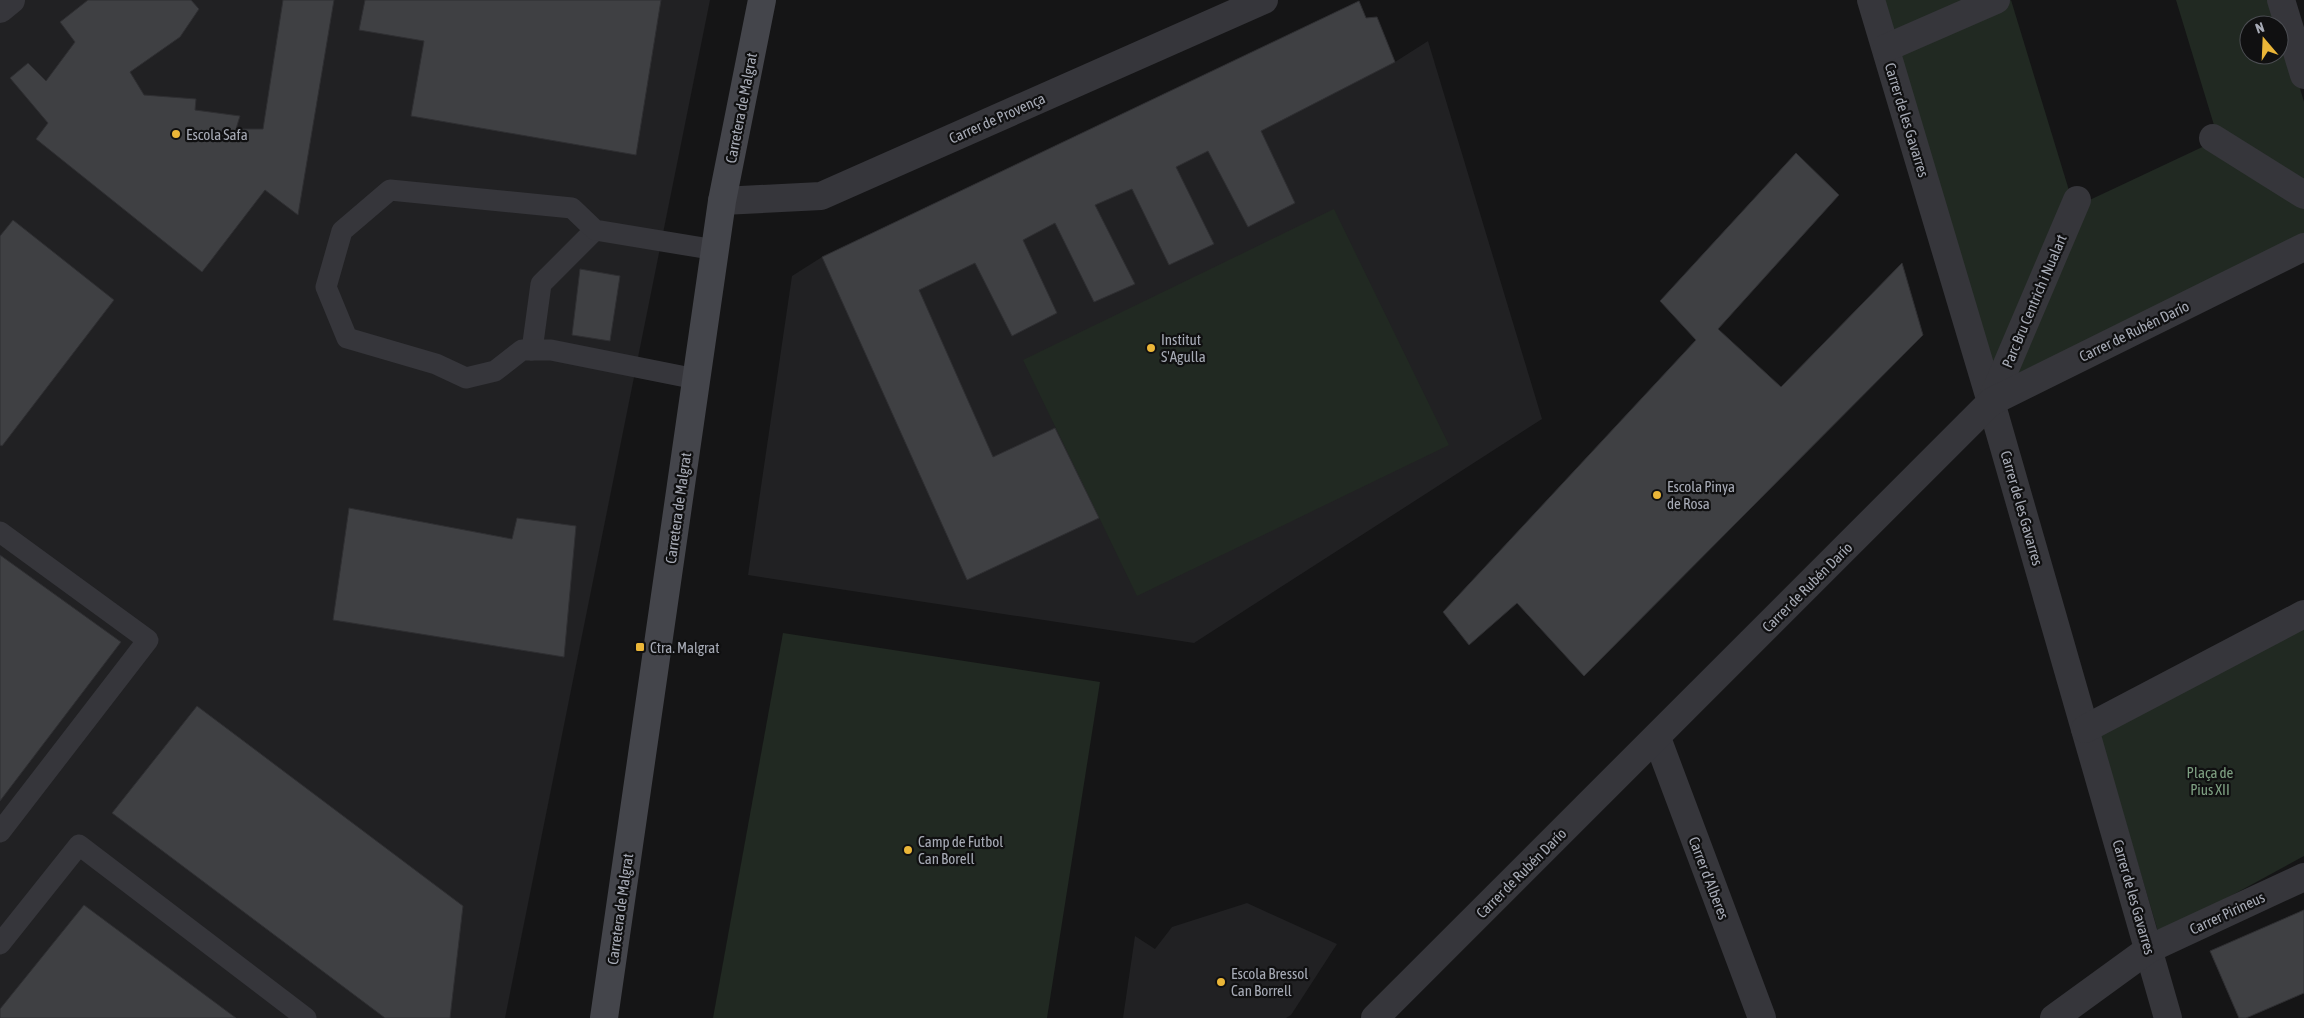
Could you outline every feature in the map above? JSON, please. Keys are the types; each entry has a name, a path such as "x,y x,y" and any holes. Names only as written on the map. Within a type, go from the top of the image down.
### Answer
{"street":[{"path":"0,9 10,0"},
{"name":"Carretera de Malgrat","path":"604,1018 722,201 762,0"},
{"name":"Carrer de Provença","path":"722,201 822,196 1264,0"},
{"name":"Carrer de les Gavarres","path":"1871,0 1991,402 2168,1018"},
{"path":"1886,48 1996,0"},
{"path":"2280,0 2304,75"},
{"path":"2213,138 2304,195"},
{"name":"Parc Bru Centrich i Nualart","path":"1991,402 2077,200"},
{"name":"Carrer de Rubén Darío","path":"1375,1018 1991,402 2304,247"},
{"path":"2086,729 2304,614"},
{"name":"Carrer d'Alberes","path":"1656,738 1762,1018"},
{"name":"Carrer Pirineus","path":"2054,1018 2149,949 2304,877"}],"lane":[{"path":"696,379 551,350 522,350 495,371 466,378 436,364 347,338 326,287 342,231 390,190 572,208 595,230 716,250"},
{"path":"532,350 541,284 595,230"},
{"path":"0,532 148,640 0,832"},
{"path":"0,944 79,845 306,1018"}],"shaded area":[{"path":"0,0 710,0 505,1018 0,1018"},
{"name":"Institut S'Agulla","path":"1359,1 1366,18 1377,17 1395,62 1428,41 1542,419 1194,643 748,575 792,276 822,257"},
{"name":"Escola Bressol Can Borrell","path":"1247,903 1337,944 1291,1015 1286,1018 1123,1018 1135,936 1155,949 1172,927"}],"green space":[{"path":"1875,0 1983,0 1888,43"},
{"path":"2011,0 2071,197 1991,389 1891,53"},
{"path":"2176,0 2274,0 2278,15 2239,15 2239,65 2289,65 2289,51 2304,102 2304,189 2217,135"},
{"path":"2213,142 2304,204 2304,238 2001,393 2079,205"},
{"path":"1334,209 1449,445 1137,596 1023,360"},
{"name":"Plaça de Pius XII","path":"2304,620 2304,856 2159,935 2100,736"},
{"name":"Camp de Futbol Can Borell","path":"783,633 1100,682 1047,1018 713,1018"}],"building":[{"name":"Escola Safa","path":"88,0 191,0 199,9 180,37 130,72 144,95 196,99 195,110 240,116 236,129 263,129 283,0 334,0 298,215 265,190 202,272 36,139 48,123 10,78 28,63 46,81 75,42 60,22"},
{"path":"365,0 661,0 636,155 411,116 424,41 359,30"},
{"path":"1359,1 1366,18 1377,17 1395,62 1261,131 1295,203 1248,227 1208,151 1176,167 1214,244 1169,265 1132,189 1095,205 1135,284 1094,302 1055,223 1023,240 1057,313 1012,336 975,263 919,290 993,457 1055,428 1099,518 967,580 822,257"},
{"name":"Escola Pinya de Rosa","path":"1796,153 1839,195 1718,329 1781,387 1902,263 1923,335 1584,676 1517,603 1469,645 1443,612 1696,340 1660,301"},
{"path":"13,220 114,300 2,446 0,445 0,236"},
{"path":"580,269 620,276 610,341 572,335"},
{"path":"349,508 512,539 517,518 576,526 564,657 333,620"},
{"path":"0,555 121,642 0,801"},
{"path":"197,706 463,906 450,1018 385,1018 112,813"},
{"path":"84,905 236,1018 0,1018 0,1009"},
{"path":"2304,910 2304,993 2246,1018 2239,1018 2210,951"}],"place":[{"name":"Escola Safa","path":"176,134"},
{"name":"Institut S'Agulla","path":"1151,348"},
{"name":"Escola Pinya de Rosa","path":"1657,495"},
{"name":"Ctra. Malgrat","path":"640,647"},
{"name":"Camp de Futbol Can Borell","path":"908,850"},
{"name":"Escola Bressol Can Borrell","path":"1221,982"}]}
